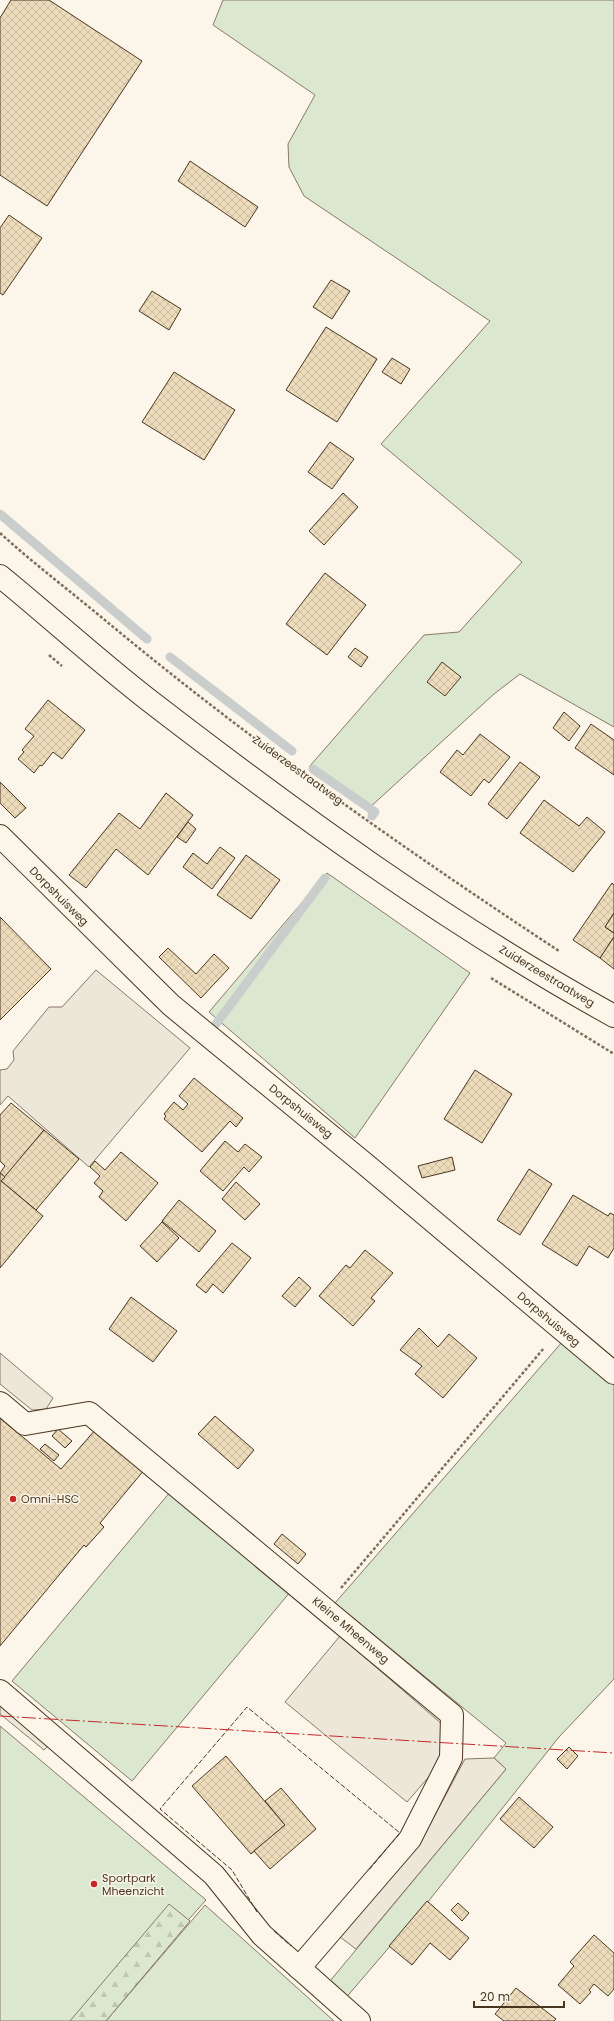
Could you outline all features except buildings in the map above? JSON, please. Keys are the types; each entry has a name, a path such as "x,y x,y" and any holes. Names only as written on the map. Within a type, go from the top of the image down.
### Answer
{"street":[{"name":"Zuiderzeestraatweg","path":"0,576 145,697 294,810 450,918 614,1016"},
{"name":"Dorpshuisweg","path":"0,836 171,1005 365,1164 614,1373"},
{"name":"Kleine Mheenweg","path":"0,1404 25,1424 88,1413 452,1715 452,1758 410,1839 299,1968"},
{"path":"0,1691 214,1875 262,1935 359,2021"}],"path":[{"name":"Zuiderzeestraatweg","path":"0,533 150,658 298,772 452,880 562,953"},
{"path":"324,1608 560,1329"}],"green space":[{"path":"223,0 614,0 614,727 520,674 494,694 368,809 309,767 424,635 459,632 522,562 381,444 490,321 304,196 289,167 288,144 315,95 213,25"},
{"path":"327,873 470,973 355,1138 209,1012"},
{"path":"563,1341 614,1384 614,1679 559,1737 427,1903 344,2000 330,1981 506,1769 494,1758 506,1743 335,1603"},
{"path":"171,1491 291,1591 132,1781 12,1681"},
{"name":"Sportpark Mheenzicht","path":"0,1726 206,1900 98,2021 0,2021"},
{"path":"169,1904 190,1921 106,2021 70,2021"},
{"path":"205,1905 334,2021 106,2021"}],"shaded area":[{"path":"96,970 190,1048 89,1167 8,1096 0,1105 0,1070 7,1069 14,1060 13,1051 49,1007 62,1007"},
{"path":"0,1353 53,1398 46,1409 32,1410 0,1384"},
{"path":"340,1636 443,1725 442,1751 433,1772 407,1802 285,1702"},
{"path":"0,1700 52,1742 44,1750 0,1714"},
{"path":"494,1758 506,1769 356,1949 340,1937 420,1843 465,1759"}],"waterway":[{"path":"0,514 147,639"},
{"path":"170,657 292,751"},
{"path":"313,769 375,812 372,816"},
{"path":"216,1024 325,878"}],"fence":[{"path":"257,1912 232,1870 160,1809 247,1707 400,1833 368,1871"},
{"path":"274,1931 291,1946"}],"power":[{"path":"0,1716 614,1753"}],"place":[{"name":"Omni-HSC","path":"13,1499"},
{"name":"Sportpark Mheenzicht","path":"94,1884"}]}
